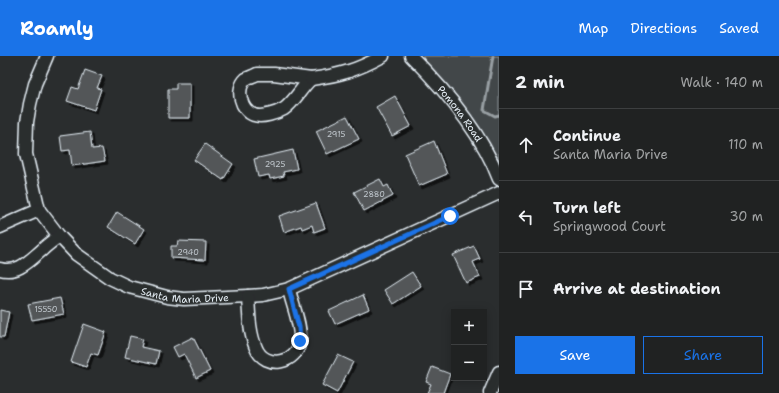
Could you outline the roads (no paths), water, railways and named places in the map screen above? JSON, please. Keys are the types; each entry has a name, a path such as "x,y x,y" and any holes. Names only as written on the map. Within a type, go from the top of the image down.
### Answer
{"street":[{"name":"Santa Maria Drive","path":"47,56 35,84 27,122 26,154 39,210 59,236 76,254 110,278 129,287 150,293 184,299 264,295 289,289 499,192"},
{"path":"311,79 284,109 269,115 254,115 243,107 240,98 241,88 246,80 257,74 274,74 311,79 336,76 354,70 383,56"},
{"name":"Pomona Road","path":"411,56 470,124 492,161 499,179"},
{"path":"0,227 39,210"},
{"path":"0,269 7,271 18,269 28,263 59,236"},
{"path":"248,296 251,334 256,349 261,356 272,362 283,362 291,357 296,351 300,341 299,327 289,289"},
{"path":"490,393 499,372"}],"waterway":[{"path":"493,56 484,110 495,116 499,115"}]}
